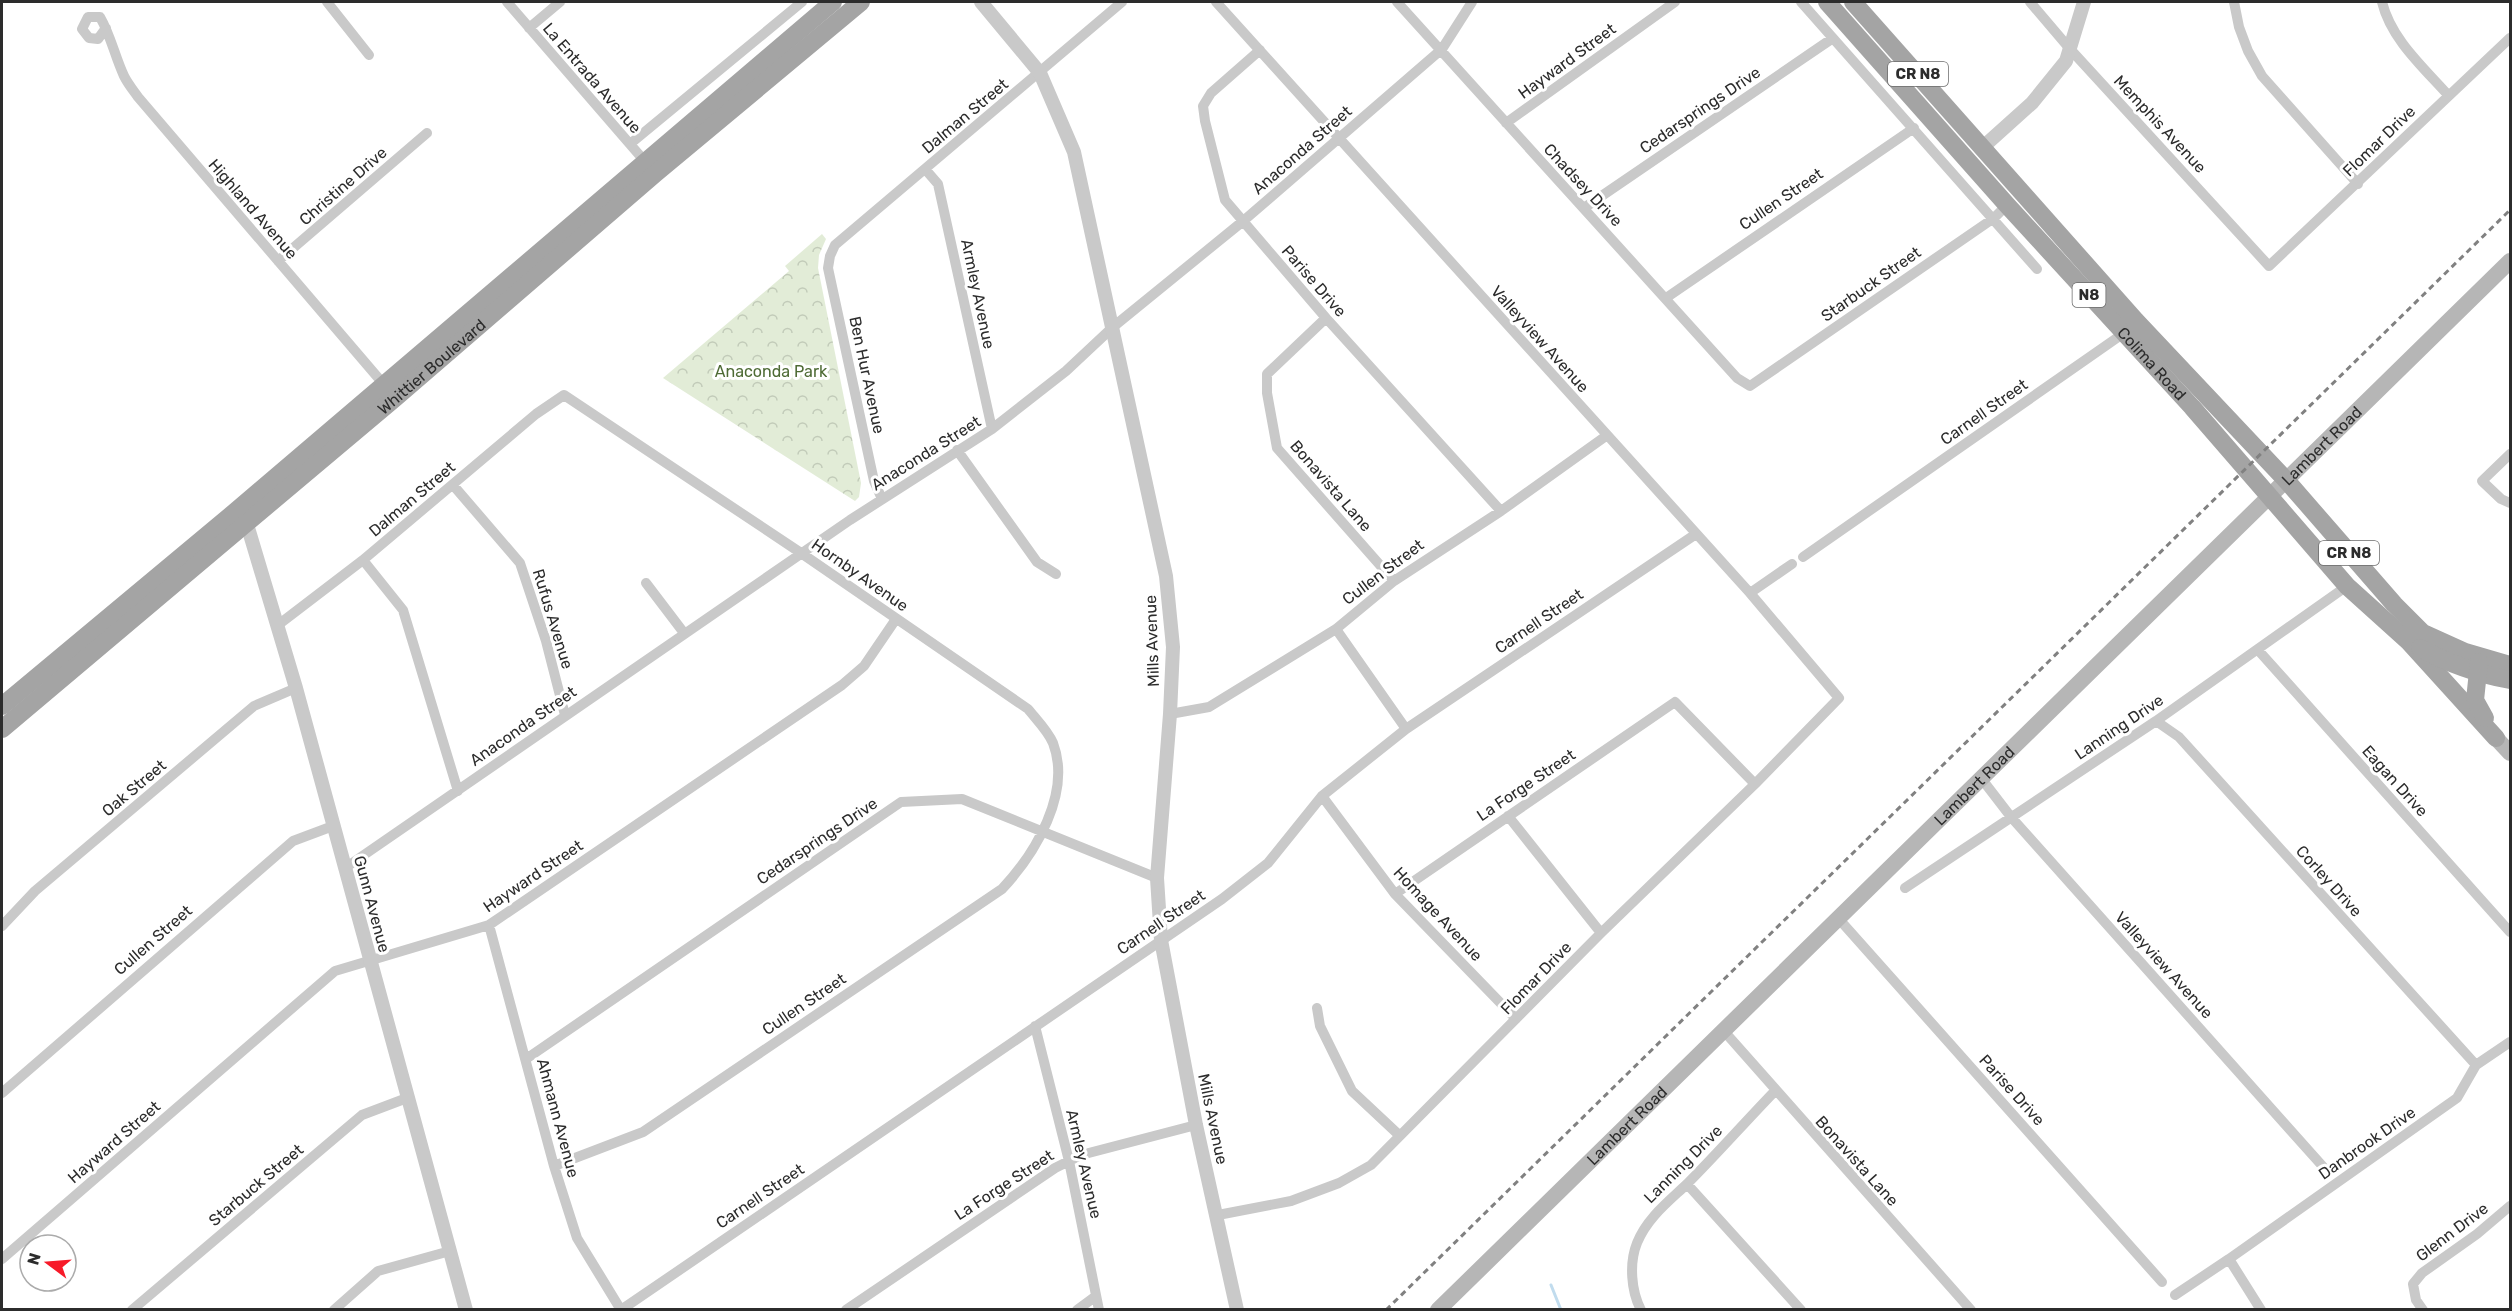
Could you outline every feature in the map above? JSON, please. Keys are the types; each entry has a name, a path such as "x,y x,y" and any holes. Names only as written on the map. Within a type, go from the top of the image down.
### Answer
{"main road":[{"name":"Whittier Boulevard","path":"4,723 651,167 833,2"},
{"name":"Whittier Boulevard","path":"651,167 861,2"},
{"name":"Colima Road","path":"1827,2 2007,204 2286,480 2394,604 2416,637"},
{"name":"Colima Road","path":"1853,2 2021,192 2268,497 2347,586 2416,637"},
{"path":"2007,204 2021,192"},
{"name":"Lambert Road","path":"1438,1310 2511,261"},
{"name":"Whittier Boulevard","path":"2,706 241,518"},
{"path":"2416,637 2496,738 2511,753"},
{"name":"CR N8","path":"2416,637 2511,680"},
{"path":"2478,665 2475,700 2496,738"},
{"name":"CR N8","path":"2478,665 2511,665"}],"street":[{"path":"327,2 369,55"},
{"name":"La Entrada Avenue","path":"507,2 651,167"},
{"path":"529,28 560,2"},
{"path":"630,144 801,2"},
{"name":"Mills Avenue","path":"981,2 1040,73 1074,152 1166,576 1173,647 1157,878 1161,940 1196,1125 1238,1310"},
{"name":"Dalman Street","path":"830,256 835,245 1122,2"},
{"name":"Valleyview Avenue","path":"1216,2 1750,593 1839,698"},
{"name":"Chadsey Drive","path":"1397,2 1442,49 1737,378 1750,386"},
{"name":"Anaconda Street","path":"345,868 801,553 992,429 1066,371 1113,327 1242,222 1442,49 1472,2"},
{"name":"Hayward Street","path":"1506,123 1675,2"},
{"path":"1801,2 2037,269"},
{"name":"Memphis Avenue","path":"2030,2 2070,49 2269,266"},
{"path":"1968,159 2032,103 2066,61 2084,2"},
{"path":"2234,2 2239,27 2248,51 2262,76 2358,184"},
{"path":"2382,2 2392,27 2406,48 2448,95"},
{"name":"Highland Avenue","path":"106,28 124,76 138,97 389,391"},
{"name":"Cedarsprings Drive","path":"1584,208 1833,38"},
{"name":"Flomar Drive","path":"2269,266 2511,38"},
{"name":"Parise Drive","path":"1260,50 1211,93 1203,106 1225,200 1326,318 1501,511"},
{"name":"Cullen Street","path":"1666,298 1914,128"},
{"name":"Christine Drive","path":"278,261 427,133"},
{"name":"Armley Avenue","path":"925,169 938,184 992,429"},
{"name":"Starbuck Street","path":"1750,386 1994,218 2007,204"},
{"name":"Ben Hur Avenue","path":"830,256 828,268 872,470 882,499"},
{"name":"Bonavista Lane","path":"1326,318 1266,374 1267,393 1277,448 1394,581"},
{"name":"Carnell Street","path":"1803,557 2130,327"},
{"name":"Dalman Street","path":"278,626 363,560 536,414 564,395"},
{"name":"Hornby Avenue","path":"564,395 801,553 1028,709 1053,742 1059,777 1043,830"},
{"name":"Cullen Street","path":"1170,714 1209,707 1336,629 1394,581 1501,511 1606,436"},
{"path":"957,450 1037,562 1056,574"},
{"path":"2511,454 2482,481 2501,499 2511,503"},
{"name":"Rufus Avenue","path":"453,485 520,563 546,641 565,715"},
{"name":"Gunn Avenue","path":"241,518 278,626 296,688 466,1310"},
{"name":"Carnell Street","path":"621,1310 1222,899 1268,863 1322,796 1406,729 1696,534"},
{"path":"363,560 403,610 458,791"},
{"path":"1750,593 1792,564"},
{"path":"646,583 684,633"},
{"name":"Lanning Drive","path":"1905,888 2156,720 2347,586"},
{"name":"Hayward Street","path":"2,1259 334,971 489,925 842,685 864,666 896,619"},
{"path":"1336,629 1406,729"},
{"name":"Eagan Drive","path":"2258,650 2511,932"},
{"name":"Oak Street","path":"2,926 35,891 254,706 296,688"},
{"name":"Flomar Drive","path":"1218,1215 1291,1201 1340,1183 1371,1166 1399,1135 1601,933 1755,784 1839,698"},
{"name":"La Forge Street","path":"1395,894 1675,702 1755,784"},
{"name":"Corley Drive","path":"2156,720 2178,737 2476,1065"},
{"name":"Valleyview Avenue","path":"1981,778 2011,817 2326,1170"},
{"name":"Homage Avenue","path":"1322,796 1395,894 1516,1019"},
{"name":"Cedarsprings Drive","path":"526,1059 901,802 962,799 1157,878"},
{"path":"1508,816 1601,933"},
{"name":"Cullen Street","path":"2,1093 293,841 333,826"},
{"name":"Cullen Street","path":"554,1166 643,1132 978,907 1002,889 1022,868 1043,830"},
{"name":"Parise Drive","path":"1838,918 2162,1282"},
{"name":"Ahmann Avenue","path":"489,925 554,1166 577,1238 621,1310"},
{"path":"1317,1008 1320,1026 1352,1091 1399,1135"},
{"name":"Armley Avenue","path":"1035,1026 1069,1161 1100,1310"},
{"name":"Bonavista Lane","path":"1723,1030 1971,1310"},
{"name":"Danbrook Drive","path":"2229,1259 2457,1098 2476,1065 2511,1042"},
{"name":"Lanning Drive","path":"1641,1310 1634,1297 1633,1269 1636,1244 1652,1217 1687,1184 1775,1091"},
{"name":"Starbuck Street","path":"132,1310 362,1115 407,1098"},
{"name":"La Forge Street","path":"846,1310 1037,1179 1069,1161 1119,1143 1196,1125"},
{"path":"1687,1184 1801,1310"},
{"name":"Glenn Drive","path":"2423,1310 2416,1300 2413,1284 2422,1273 2477,1234 2511,1206"},
{"path":"334,1310 378,1271 450,1251"},
{"path":"2175,1295 2229,1259 2261,1310"},
{"path":"1077,1310 1096,1296"}],"green space":[{"name":"Anaconda Park","path":"822,234 826,239 819,255 818,268 861,483 859,497 855,501 663,378 789,271 785,266"}],"waterway":[{"path":"1551,1285 1561,1310"}],"railway":[{"path":"1386,1310 2510,210"}]}
